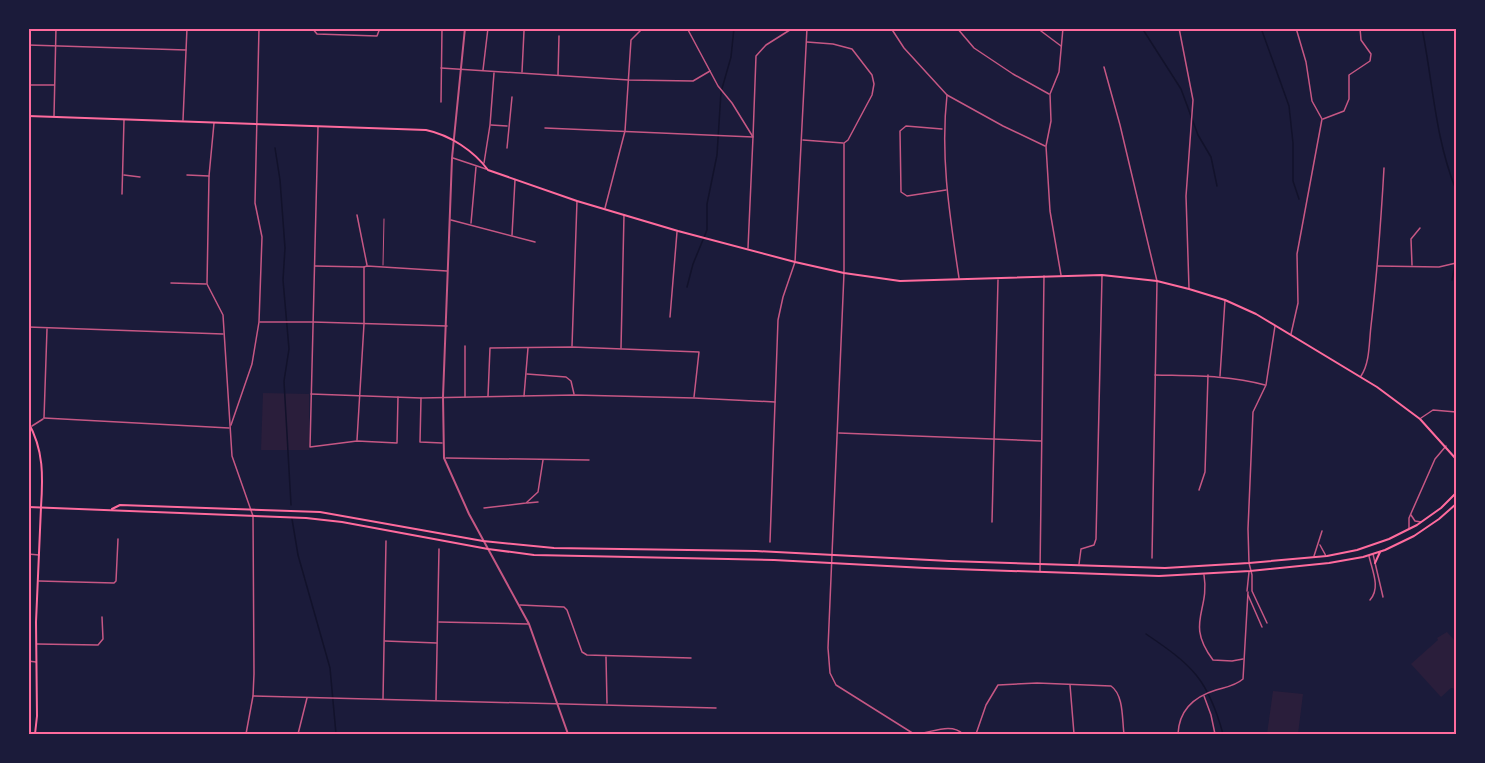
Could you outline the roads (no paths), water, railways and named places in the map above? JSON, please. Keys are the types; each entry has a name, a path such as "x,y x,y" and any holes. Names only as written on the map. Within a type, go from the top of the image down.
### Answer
{"main road":[{"path":"28,116 426,130 454,140 484,164 488,170 577,201 678,231 844,273 900,280 1102,275 1157,281 1225,300 1275,324 1360,377 1420,419 1456,457"},
{"path":"28,422 38,443 42,460 35,735"},
{"path":"112,509 120,505 251,508 329,513 483,541 554,548 700,550 1165,568 1326,556 1373,545 1421,522 1456,493"},
{"path":"28,507 112,509 342,522 534,555 699,558 1159,576 1250,571 1344,561 1370,555 1424,530 1456,504"},
{"path":"699,558 700,550"},
{"path":"1375,563 1380,551"}],"street":[{"path":"54,117 56,28"},
{"path":"183,120 187,28"},
{"path":"230,428 252,364 259,322 262,237 255,203 259,28"},
{"path":"312,28 317,34 377,36 380,30"},
{"path":"441,102 442,28"},
{"path":"465,28 452,158 443,397 444,458 483,541 529,624 568,735"},
{"path":"483,71 488,28"},
{"path":"605,208 625,131 631,40 643,28"},
{"path":"687,28 710,71 753,137"},
{"path":"748,249 756,56 766,45 793,28"},
{"path":"770,542 778,320 795,262 807,28"},
{"path":"891,28 904,48 947,95 1003,126 1046,146"},
{"path":"957,28 974,48 1013,74 1050,94"},
{"path":"1037,28 1061,46"},
{"path":"1061,275 1050,211 1046,146 1051,121 1050,94 1059,72 1063,28"},
{"path":"1179,28 1193,100 1186,196 1190,289"},
{"path":"1291,335 1298,303 1297,254 1322,119 1312,100 1306,62 1296,28"},
{"path":"1322,119 1344,111 1349,99 1349,75 1370,61 1371,54 1361,40 1360,28"},
{"path":"521,73 524,31"},
{"path":"558,75 559,36"},
{"path":"802,140 844,143 848,140 869,103 873,90 872,75 852,50 807,42"},
{"path":"28,45 186,50"},
{"path":"1104,67 1157,281 1152,558"},
{"path":"441,68 629,80 693,81 710,71"},
{"path":"484,164 494,72"},
{"path":"28,85 54,85"},
{"path":"947,95 943,129 946,190 959,279"},
{"path":"507,148 512,97"},
{"path":"122,194 124,118"},
{"path":"214,122 209,176 207,284 223,315 232,456 253,516 253,696 246,735"},
{"path":"490,125 509,126"},
{"path":"318,126 310,447 357,441 397,443 398,397"},
{"path":"943,129 906,126 900,131 901,192 907,196 946,190"},
{"path":"545,128 753,137"},
{"path":"844,143 844,273 828,637 830,673 836,685 915,735 951,728 959,730 963,735"},
{"path":"452,158 488,170"},
{"path":"471,224 476,167"},
{"path":"1360,377 1365,371 1366,363 1377,266 1384,168"},
{"path":"123,175 140,177"},
{"path":"187,175 209,176"},
{"path":"512,236 515,179"},
{"path":"572,347 577,201"},
{"path":"357,215 366,267 357,441"},
{"path":"621,349 624,215"},
{"path":"451,220 535,242"},
{"path":"1412,266 1411,239 1420,228"},
{"path":"670,317 678,231"},
{"path":"1377,266 1439,267 1456,263"},
{"path":"314,266 449,271"},
{"path":"1079,565 1081,549 1094,544 1096,539 1102,275"},
{"path":"1040,572 1044,276"},
{"path":"992,522 999,277"},
{"path":"171,283 207,284"},
{"path":"1220,377 1225,300"},
{"path":"259,322 447,326"},
{"path":"1267,623 1253,595 1249,563 1253,416 1255,406 1266,386 1275,324"},
{"path":"28,327 224,334"},
{"path":"44,418 47,328"},
{"path":"465,346 465,397"},
{"path":"524,396 528,374 528,347"},
{"path":"488,396 490,348 572,347 699,352 694,398"},
{"path":"528,374 567,377 572,381 574,395"},
{"path":"1155,375 1208,375 1266,386"},
{"path":"1199,490 1205,472 1208,375"},
{"path":"311,394 421,398 574,395 775,402"},
{"path":"421,398 420,442 443,443"},
{"path":"1420,419 1432,411 1456,412"},
{"path":"31,427 44,418 230,428"},
{"path":"838,433 1042,441"},
{"path":"1408,530 1411,514 1435,459 1446,446"},
{"path":"444,458 589,460"},
{"path":"538,502 543,460"},
{"path":"526,503 538,492"},
{"path":"532,497 538,502"},
{"path":"484,508 538,502"},
{"path":"1411,514 1415,520 1421,522"},
{"path":"1314,557 1322,531"},
{"path":"38,580 114,583 116,581 118,539"},
{"path":"383,700 386,541"},
{"path":"1319,545 1326,556"},
{"path":"436,701 439,549"},
{"path":"28,554 39,555"},
{"path":"1370,555 1375,563 1383,597"},
{"path":"1370,555 1376,586 1375,593 1370,600"},
{"path":"1178,735 1178,725 1184,710 1203,695 1243,679 1250,571"},
{"path":"1204,575 1206,584 1199,627 1201,643 1213,660 1244,659"},
{"path":"1248,592 1262,627"},
{"path":"520,605 564,607 584,654 691,658"},
{"path":"36,644 98,645 103,639 102,616"},
{"path":"439,622 529,624"},
{"path":"384,641 438,643"},
{"path":"606,656 607,704"},
{"path":"28,661 37,662"},
{"path":"976,735 986,705 998,685 1037,682 1106,685 1115,688 1119,696 1124,735"},
{"path":"1070,684 1074,735"},
{"path":"1203,695 1211,715 1215,735"},
{"path":"253,696 716,708"},
{"path":"298,735 308,698"}],"lane":[{"path":"383,267 384,219"}],"waterway":[{"path":"687,287 693,264 707,230 707,204 717,155 721,92 731,57 734,28"},
{"path":"1142,28 1181,89 1198,135 1211,157 1217,186"},
{"path":"1261,28 1289,106 1293,143 1293,181 1299,199"},
{"path":"1422,28 1443,150 1456,190"},
{"path":"275,148 285,248 283,280 289,349 284,381 291,505"},
{"path":"1452,280 1456,260"},
{"path":"292,519 298,555 330,668 336,734"},
{"path":"1146,634 1175,655 1196,675 1211,700 1223,734"}]}
